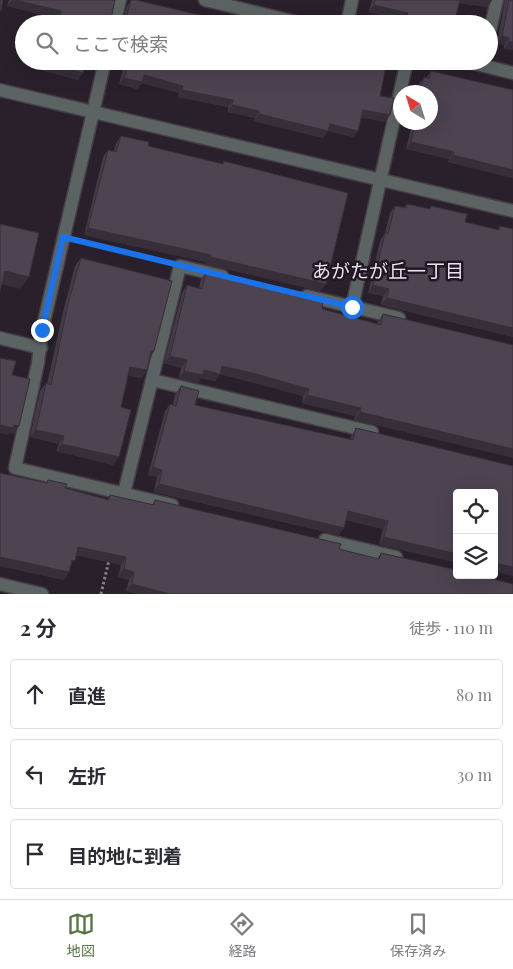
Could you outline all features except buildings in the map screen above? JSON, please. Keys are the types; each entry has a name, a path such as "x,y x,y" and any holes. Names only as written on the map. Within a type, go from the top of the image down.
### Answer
{"street":[{"path":"116,15 120,0"},
{"path":"205,0 267,15"},
{"path":"349,15 352,0"},
{"path":"494,15 497,0"},
{"path":"498,68 513,73"},
{"path":"103,70 42,330 41,348 16,468 181,507"},
{"path":"352,307 405,70"},
{"path":"0,90 513,211"},
{"path":"124,494 180,266 237,279"},
{"path":"294,293 408,320"},
{"path":"0,338 41,348"},
{"path":"152,380 380,434"},
{"path":"314,538 409,560"},
{"path":"0,584 42,594"}],"path":[{"path":"63,237 180,266"},
{"path":"101,594 109,557"}],"district":[{"name":"あがたが丘一丁目","path":"388,270"}],"route":[{"path":"42,330 63,237 352,307"}]}
